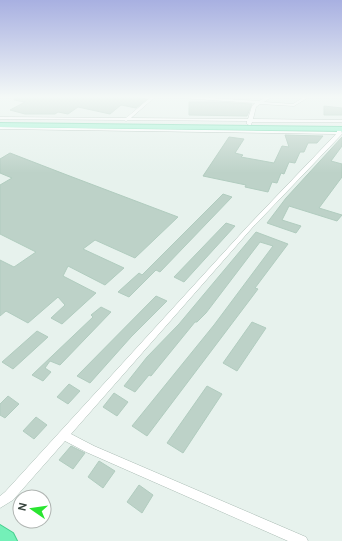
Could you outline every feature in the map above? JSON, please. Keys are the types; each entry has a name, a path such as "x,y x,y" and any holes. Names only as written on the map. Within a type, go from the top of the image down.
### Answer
{"highway":[{"path":"0,537 5,541"}],"main road":[{"path":"2,122 14,124"},
{"path":"0,125 124,123 249,124 341,128"}],"street":[{"path":"105,122 124,123"},
{"path":"0,128 341,128"},
{"path":"0,502 9,496 250,227 341,128"},
{"path":"64,435 90,449 302,541"}],"building":[{"path":"285,135 323,136 317,143 308,143 304,152 300,152 295,163 289,162 284,174 281,173 277,183 272,182 268,192 245,187 246,185 203,176 229,137 244,139 235,153 243,155 241,157 274,163 282,146 289,147"},
{"path":"342,137 342,146 331,161 342,164 342,177 319,208 342,215 337,221 289,206 282,220 301,226 296,233 267,223 286,198"},
{"path":"10,153 178,217 135,258 95,240 83,249 124,268 105,285 68,266 63,276 96,293 62,324 51,318 65,305 58,297 28,323 6,311 0,316 0,260 14,267 36,252 0,234 0,185 12,178 0,173 0,159"},
{"path":"223,194 232,197 160,272 156,270 129,297 118,292 139,273 142,275"},
{"path":"226,223 235,226 184,282 174,277"},
{"path":"256,232 288,244 255,288 258,289 147,436 132,426 214,325 273,246 260,242 206,313 197,322 195,322 151,376 149,375 135,392 124,386 147,357 179,324"},
{"path":"156,296 167,301 131,337 90,383 77,376"},
{"path":"101,307 111,312 60,365 50,361 45,368 51,372 43,381 32,375 93,317 91,315"},
{"path":"252,322 266,328 237,371 223,363"},
{"path":"37,331 48,337 13,369 2,362"},
{"path":"69,384 80,391 68,404 57,397"},
{"path":"207,386 222,394 183,453 167,443"},
{"path":"114,393 128,402 117,416 103,407"},
{"path":"8,396 19,404 5,418 0,415 0,404"},
{"path":"36,417 47,425 34,439 23,431"},
{"path":"71,446 85,453 73,469 59,460"},
{"path":"99,461 115,471 103,488 88,477"},
{"path":"139,485 153,495 142,513 127,502"}]}
